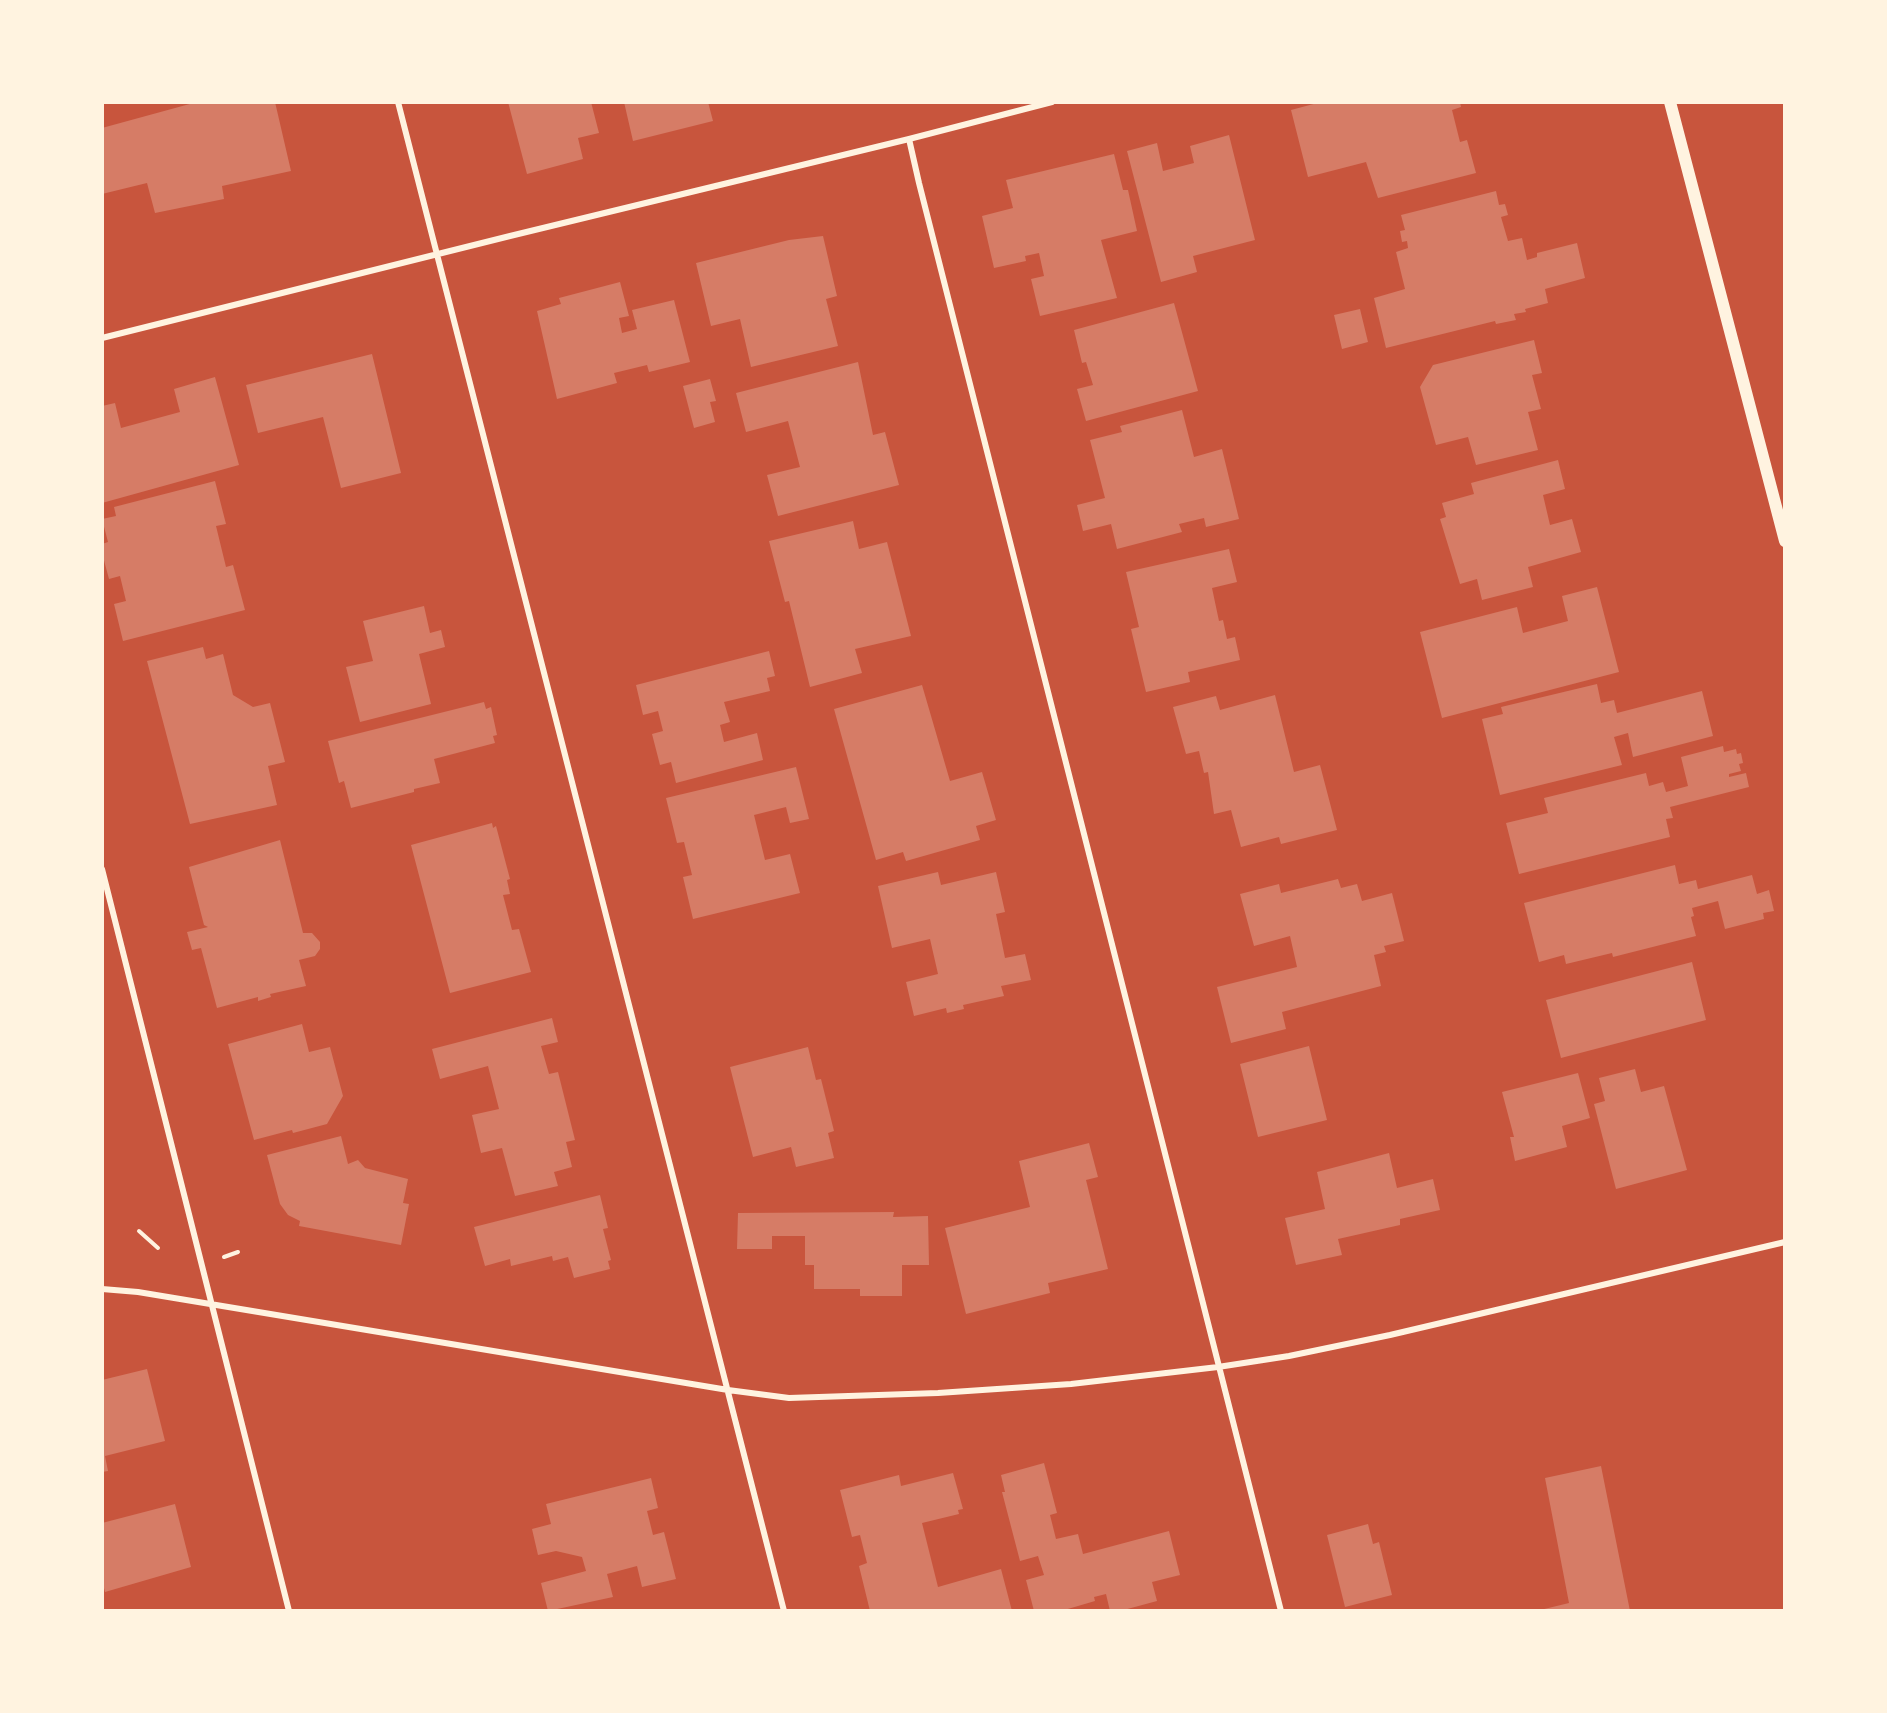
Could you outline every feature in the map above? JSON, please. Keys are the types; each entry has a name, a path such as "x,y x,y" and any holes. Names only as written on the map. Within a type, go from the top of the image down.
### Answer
{"main road":[{"path":"1670,102 1785,541"}],"street":[{"path":"398,102 784,1611"},
{"path":"102,338 1052,102"},
{"path":"909,139 1281,1611"},
{"path":"102,869 289,1611"},
{"path":"102,1289 138,1292 728,1390 789,1398 938,1393 1071,1384 1218,1367 1288,1356 1390,1335 1785,1242"}],"path":[{"path":"139,1231 158,1248"},
{"path":"218,1259 238,1252"}],"building":[{"path":"197,102 275,102 291,171 222,186 224,199 155,213 147,183 102,194 102,128"},
{"path":"508,102 591,102 599,133 578,138 583,159 527,174"},
{"path":"624,102 708,102 713,121 633,141"},
{"path":"1321,102 1460,102 1461,107 1452,110 1460,142 1467,140 1476,173 1378,198 1366,162 1308,177 1291,110"},
{"path":"1229,135 1255,240 1193,256 1197,272 1161,282 1127,151 1157,143 1163,171 1194,163 1190,146"},
{"path":"1114,154 1123,190 1128,190 1137,231 1101,240 1117,298 1040,316 1031,279 1044,276 1039,253 1025,256 1026,261 994,268 982,216 1013,208 1006,180"},
{"path":"1496,191 1499,205 1505,204 1508,215 1501,217 1508,241 1522,238 1527,260 1537,257 1537,253 1577,243 1585,278 1545,289 1548,303 1514,314 1516,320 1496,324 1495,321 1386,348 1374,298 1405,289 1396,252 1408,248 1407,241 1402,242 1400,231 1405,230 1401,215"},
{"path":"823,236 837,296 826,299 838,346 751,367 740,319 711,326 696,263 789,240"},
{"path":"620,282 629,316 619,318 622,333 637,329 632,310 674,300 690,362 649,372 647,365 614,373 617,383 557,399 537,311 561,304 559,298"},
{"path":"1174,303 1198,391 1086,421 1077,389 1093,385 1086,362 1082,363 1074,330"},
{"path":"1360,309 1368,342 1342,349 1334,315"},
{"path":"1534,340 1542,373 1532,375 1541,409 1528,412 1538,450 1476,465 1468,437 1436,445 1420,387 1433,365"},
{"path":"372,354 401,473 341,488 323,417 258,433 246,385"},
{"path":"858,362 873,435 885,432 899,485 778,516 767,475 800,467 788,421 746,432 736,393"},
{"path":"215,377 239,465 102,503 102,406 115,403 121,428 180,412 174,389"},
{"path":"710,379 716,401 710,402 715,422 694,428 683,386"},
{"path":"1182,410 1194,457 1222,449 1239,519 1206,527 1204,518 1179,524 1182,532 1117,549 1111,524 1083,531 1077,505 1105,498 1090,440 1122,432 1120,426"},
{"path":"1558,460 1565,489 1543,495 1550,525 1572,519 1581,552 1528,567 1533,587 1482,600 1477,579 1460,584 1440,519 1446,517 1442,503 1474,494 1471,483"},
{"path":"215,481 226,524 216,526 226,567 233,565 245,610 123,641 114,604 126,601 120,576 109,579 102,553 102,544 108,542 102,519 116,516 114,507"},
{"path":"853,521 859,549 887,542 911,636 855,649 862,673 810,687 789,601 785,602 769,541"},
{"path":"1229,549 1237,582 1212,588 1219,621 1223,620 1227,639 1235,637 1240,660 1188,672 1190,682 1146,692 1131,629 1139,627 1126,572"},
{"path":"1597,587 1619,672 1442,718 1420,632 1517,607 1523,633 1568,621 1562,596"},
{"path":"424,606 430,633 441,630 445,647 419,654 431,704 360,722 346,667 373,661 363,621"},
{"path":"203,647 206,659 223,654 233,695 253,707 270,703 285,762 268,766 277,805 190,824 147,661"},
{"path":"769,651 775,676 767,678 770,691 724,702 730,722 720,725 724,742 757,733 763,760 676,783 671,762 660,765 652,734 663,731 658,711 643,715 636,685"},
{"path":"1597,684 1601,703 1614,700 1617,713 1702,691 1713,736 1633,757 1628,733 1614,737 1622,765 1500,795 1482,719 1503,714 1501,707"},
{"path":"922,685 950,781 982,772 996,820 976,826 980,840 906,861 903,852 876,860 834,709"},
{"path":"1275,695 1294,772 1320,765 1337,830 1281,844 1279,837 1241,847 1231,810 1214,814 1208,772 1204,773 1199,751 1186,754 1173,707 1216,696 1220,710"},
{"path":"484,702 486,709 491,707 497,735 493,736 495,743 434,759 440,783 351,808 344,781 339,783 328,741"},
{"path":"1723,746 1724,752 1736,749 1737,754 1741,753 1743,763 1739,764 1741,771 1729,774 1729,777 1746,773 1749,787 1670,807 1673,818 1666,819 1670,837 1519,874 1506,823 1548,813 1544,798 1646,773 1649,786 1663,782 1666,792 1688,786 1681,757"},
{"path":"796,767 809,819 790,823 786,807 754,815 765,860 790,854 800,893 693,919 683,877 692,875 684,842 677,843 666,798"},
{"path":"492,823 493,828 496,826 510,879 507,880 510,894 503,895 512,930 519,929 531,972 450,993 411,845"},
{"path":"280,840 303,933 312,933 320,942 320,949 315,956 299,960 306,986 270,994 271,997 258,1001 258,997 217,1008 201,948 192,950 187,932 208,927 204,925 189,867"},
{"path":"1675,865 1679,884 1696,880 1698,889 1752,875 1757,894 1769,890 1774,911 1763,913 1764,919 1725,929 1718,901 1692,908 1694,916 1691,917 1696,936 1613,957 1612,953 1566,964 1564,955 1539,962 1524,903"},
{"path":"938,872 941,885 996,872 1005,912 996,914 1005,958 1025,954 1031,980 1001,986 1004,996 963,1005 964,1009 947,1013 946,1008 914,1016 906,982 938,974 930,939 892,948 878,886"},
{"path":"1338,879 1341,888 1357,884 1362,901 1392,893 1404,941 1384,946 1386,952 1374,955 1381,986 1282,1012 1286,1029 1231,1043 1217,987 1297,967 1290,936 1254,946 1240,894 1279,884 1281,893"},
{"path":"1692,962 1706,1020 1561,1058 1546,1000"},
{"path":"552,1018 558,1042 541,1046 549,1074 558,1072 575,1140 566,1142 572,1167 554,1172 558,1186 515,1196 502,1148 481,1153 472,1115 499,1109 488,1066 440,1079 432,1049"},
{"path":"302,1024 309,1052 330,1047 343,1096 327,1124 254,1140 228,1044"},
{"path":"1309,1046 1327,1120 1258,1137 1240,1064"},
{"path":"808,1047 816,1080 821,1079 834,1131 828,1133 834,1158 796,1167 791,1147 753,1157 730,1067"},
{"path":"1635,1069 1641,1092 1664,1086 1687,1170 1616,1189 1594,1104 1605,1101 1599,1078"},
{"path":"1578,1073 1590,1118 1562,1126 1567,1147 1515,1161 1510,1137 1514,1137 1502,1092"},
{"path":"341,1136 348,1164 358,1160 365,1168 408,1179 403,1203 409,1204 401,1245 299,1226 300,1221 288,1215 280,1204 267,1155"},
{"path":"1089,1143 1098,1177 1086,1180 1108,1269 1048,1283 1050,1293 966,1314 945,1228 1030,1207 1019,1161"},
{"path":"1389,1153 1397,1188 1433,1179 1440,1210 1400,1219 1400,1225 1338,1239 1342,1255 1296,1265 1285,1218 1325,1209 1317,1172"},
{"path":"600,1195 608,1228 603,1229 611,1260 608,1261 610,1269 574,1278 568,1257 553,1261 552,1256 511,1266 510,1259 485,1266 474,1227"},
{"path":"894,1212 893,1217 928,1216 929,1265 902,1265 902,1296 860,1296 860,1289 814,1289 814,1265 805,1265 805,1236 772,1236 772,1249 737,1249 738,1213"},
{"path":"147,1369 165,1441 105,1456 108,1471 102,1472 102,1380"},
{"path":"1044,1463 1057,1513 1050,1515 1056,1539 1078,1534 1083,1554 1169,1531 1180,1575 1152,1582 1157,1601 1120,1611 1110,1611 1106,1594 1094,1597 1095,1601 1061,1611 1034,1611 1026,1580 1044,1575 1038,1556 1020,1561 1002,1492 1005,1492 1001,1475"},
{"path":"1601,1466 1630,1611 1536,1611 1569,1603 1545,1478"},
{"path":"953,1473 963,1509 958,1510 959,1514 922,1523 938,1587 1001,1569 1012,1611 870,1611 859,1566 867,1563 860,1535 852,1537 840,1490 899,1475 901,1486"},
{"path":"651,1478 658,1508 647,1511 653,1535 664,1532 676,1579 642,1587 637,1566 607,1574 613,1597 548,1611 541,1583 586,1571 582,1557 556,1551 538,1555 532,1529 551,1524 546,1504"},
{"path":"175,1504 191,1567 105,1592 102,1580 102,1523"},
{"path":"1368,1524 1373,1544 1379,1542 1392,1595 1345,1607 1327,1535"}]}
